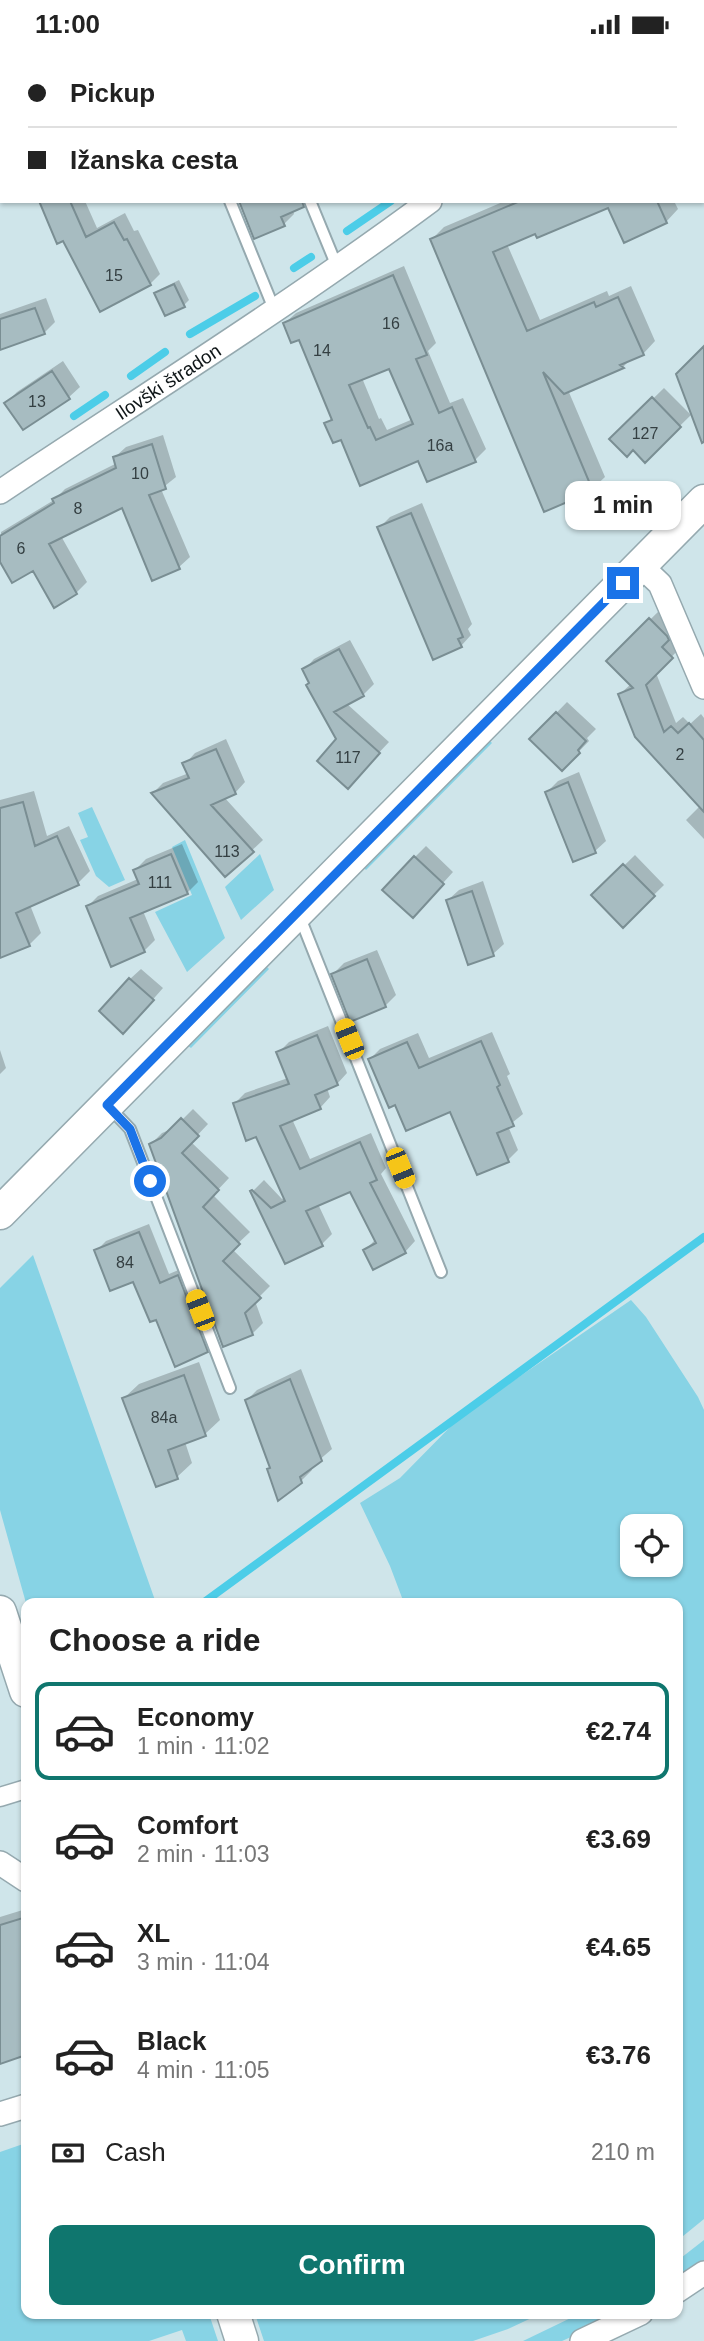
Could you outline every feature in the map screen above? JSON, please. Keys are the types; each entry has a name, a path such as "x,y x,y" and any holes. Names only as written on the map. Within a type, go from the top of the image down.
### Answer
{"main road":[{"path":"0,1213 704,501"},
{"path":"0,1612 21,1676"},
{"path":"235,2319 242,2341"}],"street":[{"name":"Ilovški štradon","path":"0,492 338,269 427,203"},
{"path":"640,565 660,584 704,687"},
{"path":"0,1797 21,1791"},
{"path":"0,1863 21,1877"},
{"path":"0,2114 21,2108"},
{"path":"683,2287 704,2273"},
{"path":"582,2341 628,2319"}],"lane":[{"path":"231,203 274,309"},
{"path":"311,203 338,269"},
{"path":"298,913 442,1272"},
{"path":"107,1105 130,1129 230,1388"}],"shaded area":[{"path":"488,739 492,743 366,870 362,866"},
{"path":"92,807 125,880 109,887 96,876 80,840 88,837 78,813"},
{"path":"185,840 225,938 187,972 155,912 192,895 172,847"},
{"path":"260,854 274,890 241,920 225,887"},
{"path":"265,965 269,969 191,1048 187,1045"},
{"path":"33,1255 154,1598 25,1598 0,1510 0,1288"},
{"path":"631,1300 646,1317 704,1410 704,2219 683,2236 683,1598 402,1598 360,1503 400,1478 458,1419"},
{"path":"21,2145 21,2319 211,2319 218,2341 186,2341 182,2330 149,2341 0,2341 0,2152"},
{"path":"704,2240 704,2263 683,2278 683,2256"},
{"path":"257,2319 529,2319 473,2341 264,2341"},
{"path":"569,2319 611,2319 562,2341 523,2341"}],"building":[{"path":"40,203 71,203 86,237 114,222 124,240 127,239 151,285 100,312 63,241 57,244"},
{"path":"240,203 303,203 304,207 281,217 285,226 254,239"},
{"path":"515,203 658,203 667,223 624,243 608,208 537,238 535,234 493,252 527,331 594,302 596,307 618,297 644,355 620,365 624,368 564,394 543,372 593,491 544,512 430,239"},
{"path":"393,275 427,355 416,359 439,413 452,407 476,462 427,482 418,461 360,486 341,440 333,443 324,423 332,420 299,340 291,343 283,323","holes":["389,369 413,424 376,440 349,385"]},
{"path":"174,284 185,307 165,316 154,293"},
{"path":"35,308 45,334 0,350 0,319"},
{"path":"704,346 704,442 702,443 676,374"},
{"path":"52,371 70,399 23,430 4,403"},
{"path":"652,397 681,427 645,463 633,450 627,457 609,439"},
{"path":"152,444 166,489 149,495 180,569 152,581 122,508 49,544 77,594 54,608 33,571 12,583 0,562 0,536 54,503 52,499 116,468 113,457"},
{"path":"411,513 463,637 458,639 462,647 433,660 377,527"},
{"path":"649,618 667,636 669,640 662,647 673,658 646,685 664,732 671,726 678,733 689,723 704,740 704,812 635,737 618,694 633,688 606,661"},
{"path":"339,649 364,696 334,712 380,753 348,789 317,761 336,739 306,685 309,683 302,669"},
{"path":"556,712 586,741 578,750 580,753 562,771 529,739"},
{"path":"216,749 236,794 211,805 254,852 225,877 151,793 189,778 182,763"},
{"path":"568,782 596,853 573,862 545,792"},
{"path":"23,802 35,846 57,836 79,885 16,913 30,946 0,958 0,808"},
{"path":"171,854 188,894 130,918 145,952 111,967 86,906 139,884 133,870"},
{"path":"414,856 444,884 413,918 382,890"},
{"path":"623,864 655,896 623,928 591,895"},
{"path":"472,891 494,956 468,965 446,900"},
{"path":"367,959 386,1007 350,1022 331,974"},
{"path":"129,978 154,1000 123,1034 99,1011"},
{"path":"317,1035 338,1085 315,1095 321,1109 280,1126 300,1169 360,1142 377,1180 370,1183 406,1253 373,1270 363,1250 376,1243 350,1192 306,1211 323,1246 285,1264 250,1191 271,1208 285,1201 256,1137 246,1141 233,1103 289,1084 276,1052"},
{"path":"481,1041 514,1126 497,1133 509,1162 477,1175 450,1112 406,1131 395,1105 389,1108 368,1059 407,1042 419,1068"},
{"path":"181,1118 199,1136 182,1153 219,1190 203,1207 240,1244 223,1261 261,1298 245,1313 253,1335 223,1347 149,1144 161,1138"},
{"path":"139,1232 160,1283 178,1275 208,1352 175,1367 156,1320 150,1322 133,1282 110,1291 94,1250"},
{"path":"184,1375 206,1436 168,1450 178,1479 156,1487 122,1398"},
{"path":"290,1379 322,1461 300,1477 302,1483 278,1501 267,1469 270,1468 245,1400"},
{"path":"21,1919 21,2057 0,2064 0,1925"}],"waterway":[{"path":"347,231 388,203"},
{"path":"294,268 311,257"},
{"path":"190,334 255,296"},
{"path":"131,376 165,352"},
{"path":"74,416 105,395"},
{"path":"210,1598 704,1237"}],"route":[{"path":"150,1181 130,1129 107,1105 623,583"}]}
